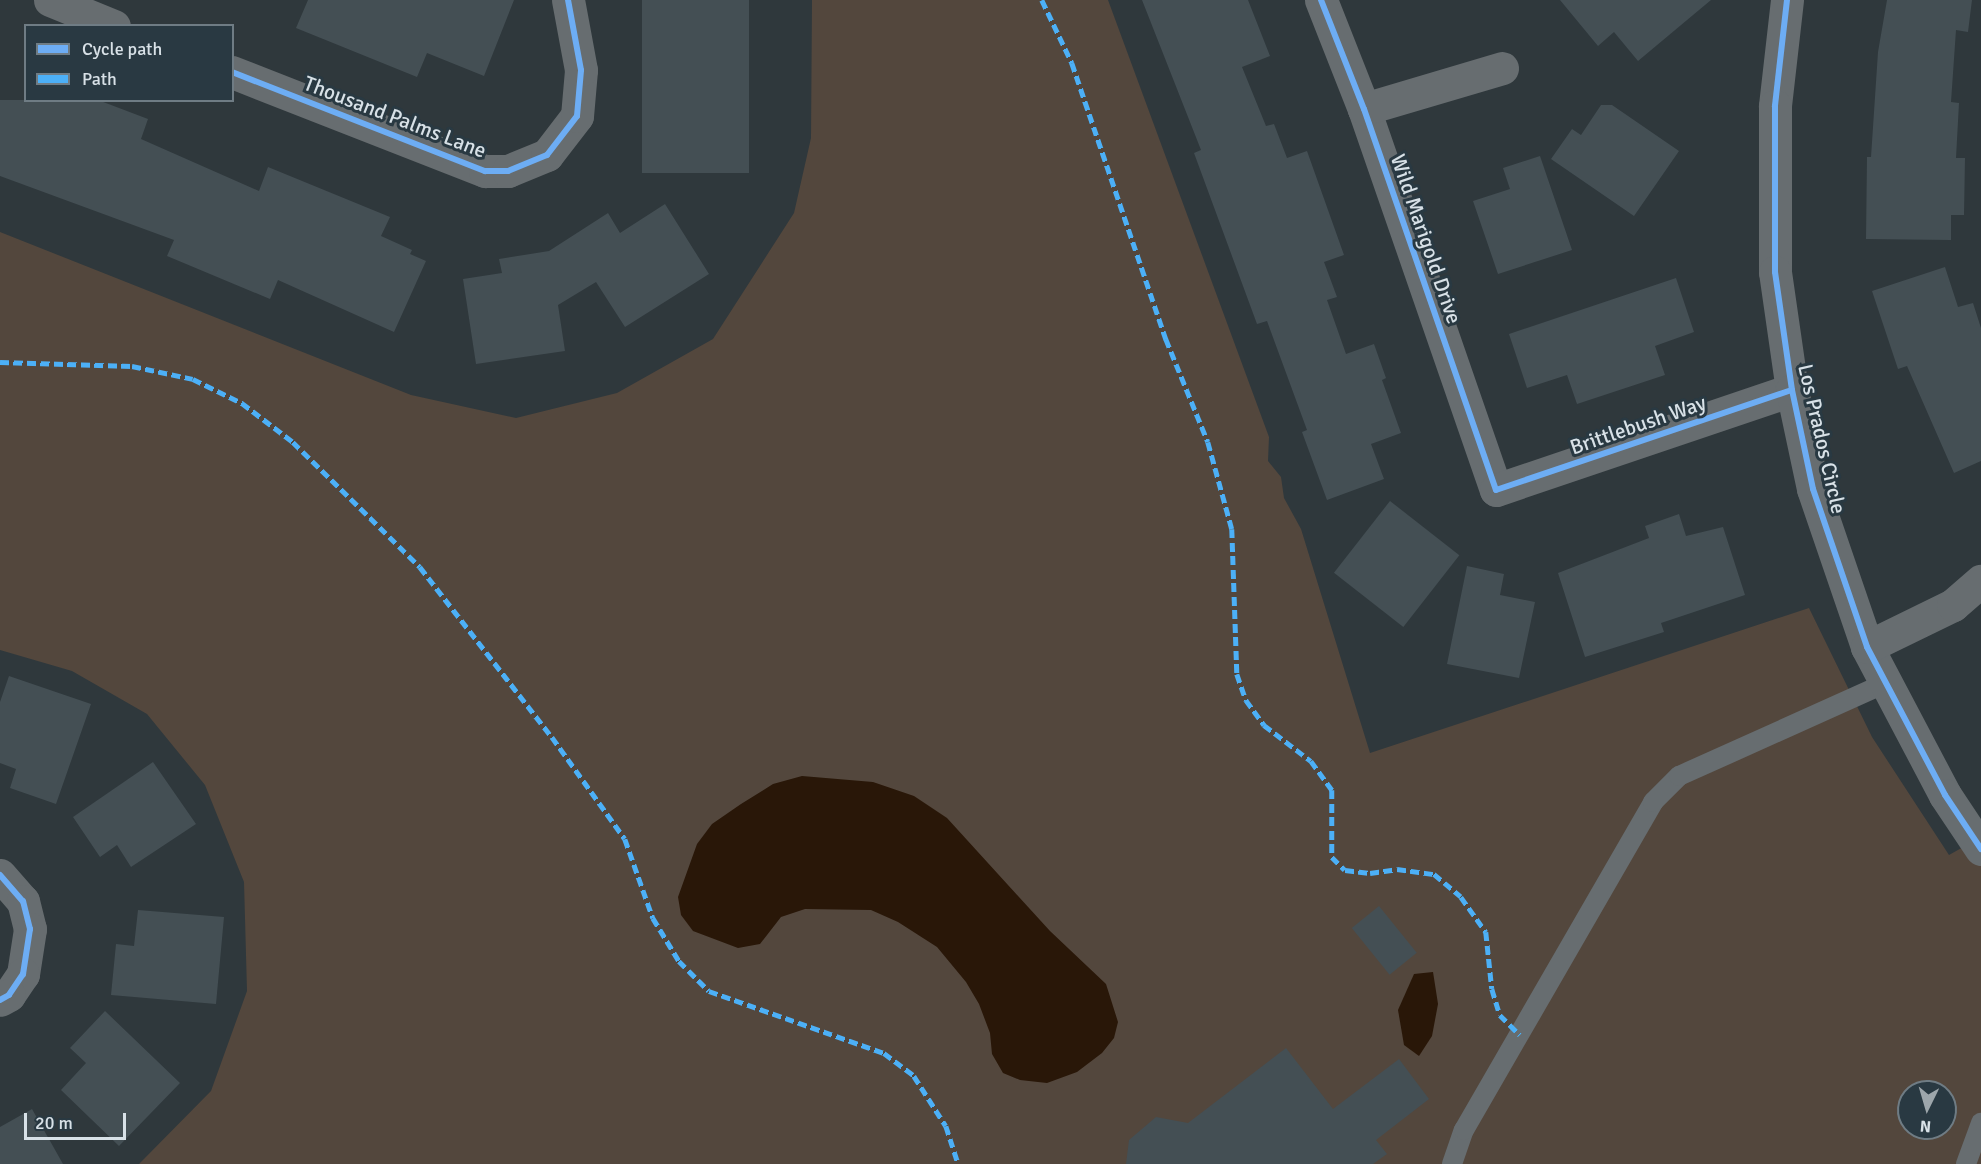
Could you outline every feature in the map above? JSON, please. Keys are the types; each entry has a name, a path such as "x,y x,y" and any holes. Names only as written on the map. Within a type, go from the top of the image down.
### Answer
{"street":[{"path":"50,0 109,24"},
{"name":"Thousand Palms Lane","path":"234,73 485,171 508,171 547,155 577,116 581,70 568,0"},
{"name":"Wild Marigold Drive","path":"1321,0 1364,109 1496,490"},
{"name":"Los Prados Circle","path":"1787,0 1775,106 1774,272 1792,390 1813,489 1867,647 1945,795 1981,849"},
{"path":"1364,109 1502,68"},
{"name":"Brittlebush Way","path":"1496,490 1792,390"},
{"path":"1867,647 1953,604 1981,581"},
{"path":"0,875 23,901 30,929 22,974 9,995 0,1000"}],"lane":[{"path":"1452,1164 1464,1130 1653,802 1679,776 1886,683"},
{"path":"1966,1164 1981,1123"}],"shaded area":[{"path":"812,0 1108,0 1269,437 1268,461 1281,477 1284,498 1301,529 1370,753 1809,608 1872,737 1949,855 1981,837 1981,1164 139,1164 211,1091 247,991 244,882 205,785 147,714 72,671 0,650 0,232 411,395 516,418 617,393 713,339 794,213 811,138"},
{"path":"802,776 873,782 914,796 947,818 1050,931 1106,984 1118,1022 1114,1038 1102,1053 1077,1072 1047,1083 1020,1080 1003,1073 992,1054 990,1033 979,1004 966,982 937,947 898,922 871,910 805,909 781,917 760,944 738,948 693,931 681,915 678,897 697,844 712,824 741,804 773,784"},
{"path":"1433,972 1438,1004 1432,1036 1419,1056 1404,1045 1398,1010 1414,974"}],"building":[{"path":"308,0 514,0 484,76 427,53 417,77 296,28"},
{"path":"642,0 749,0 749,173 642,173"},
{"path":"1142,0 1248,0 1270,56 1242,67 1266,126 1274,124 1287,158 1307,151 1344,255 1324,262 1337,297 1327,300 1346,354 1374,344 1386,378 1382,380 1401,433 1371,444 1384,479 1327,500 1302,432 1307,430 1267,321 1257,324 1194,153 1201,150"},
{"path":"1560,0 1711,0 1638,61 1614,32 1598,46"},
{"path":"1887,0 1972,0 1968,32 1956,30 1951,102 1959,103 1956,158 1965,158 1964,215 1951,215 1951,240 1866,239 1867,157 1871,157 1878,52"},
{"path":"0,100 103,102 148,119 141,139 259,191 268,167 390,217 381,236 412,250 410,254 426,261 394,332 278,280 270,299 167,256 174,240 0,176"},
{"path":"1601,105 1612,105 1679,151 1634,216 1551,159 1572,129 1581,135"},
{"path":"1540,156 1572,250 1498,274 1473,201 1510,189 1503,168"},
{"path":"665,204 709,274 625,327 596,282 558,305 565,351 476,364 463,279 502,273 499,259 549,251 608,213 620,233"},
{"path":"1945,267 1958,307 1973,303 1981,328 1981,461 1954,473 1907,366 1898,369 1872,291"},
{"path":"1676,278 1694,332 1655,346 1665,375 1577,404 1567,375 1527,388 1509,334"},
{"path":"1390,501 1459,555 1403,627 1334,573"},
{"path":"1679,514 1686,536 1723,527 1745,595 1661,623 1664,632 1585,657 1558,573 1649,538 1645,526"},
{"path":"1467,566 1504,574 1500,595 1535,602 1519,678 1447,664"},
{"path":"9,676 91,704 56,804 10,788 16,769 0,763 0,702"},
{"path":"153,762 196,824 131,867 117,845 100,857 73,817"},
{"path":"1379,906 1417,953 1390,975 1352,928"},
{"path":"138,910 224,917 216,1004 111,995 116,944 134,946"},
{"path":"105,1011 180,1083 119,1146 61,1090 86,1063 70,1048"},
{"path":"1286,1048 1333,1109 1399,1059 1429,1099 1376,1140 1387,1154 1373,1164 1126,1164 1129,1140 1156,1117 1188,1123"},
{"path":"32,1109 63,1164 0,1164 0,1127"}],"marked path":[{"path":"1042,0 1072,63 1166,339 1208,442 1232,529 1237,674 1246,700 1264,725 1311,761 1332,790 1332,857 1345,870 1370,873 1397,869 1434,874 1461,897 1486,932 1492,989 1500,1015 1520,1035"},
{"path":"0,362 132,366 193,379 242,403 293,442 420,567 552,737 625,839 653,918 679,961 709,991 884,1053 914,1076 946,1126 958,1164"}],"cycle path":[{"path":"234,73 485,171 508,171 547,155 577,116 581,70 568,0"},
{"path":"1321,0 1364,109 1496,490 1792,390"},
{"path":"1787,0 1775,106 1775,272 1792,390 1813,489 1867,647 1945,795 1981,849"},
{"path":"0,875 23,901 30,929 23,974 9,995 0,1000"}]}
